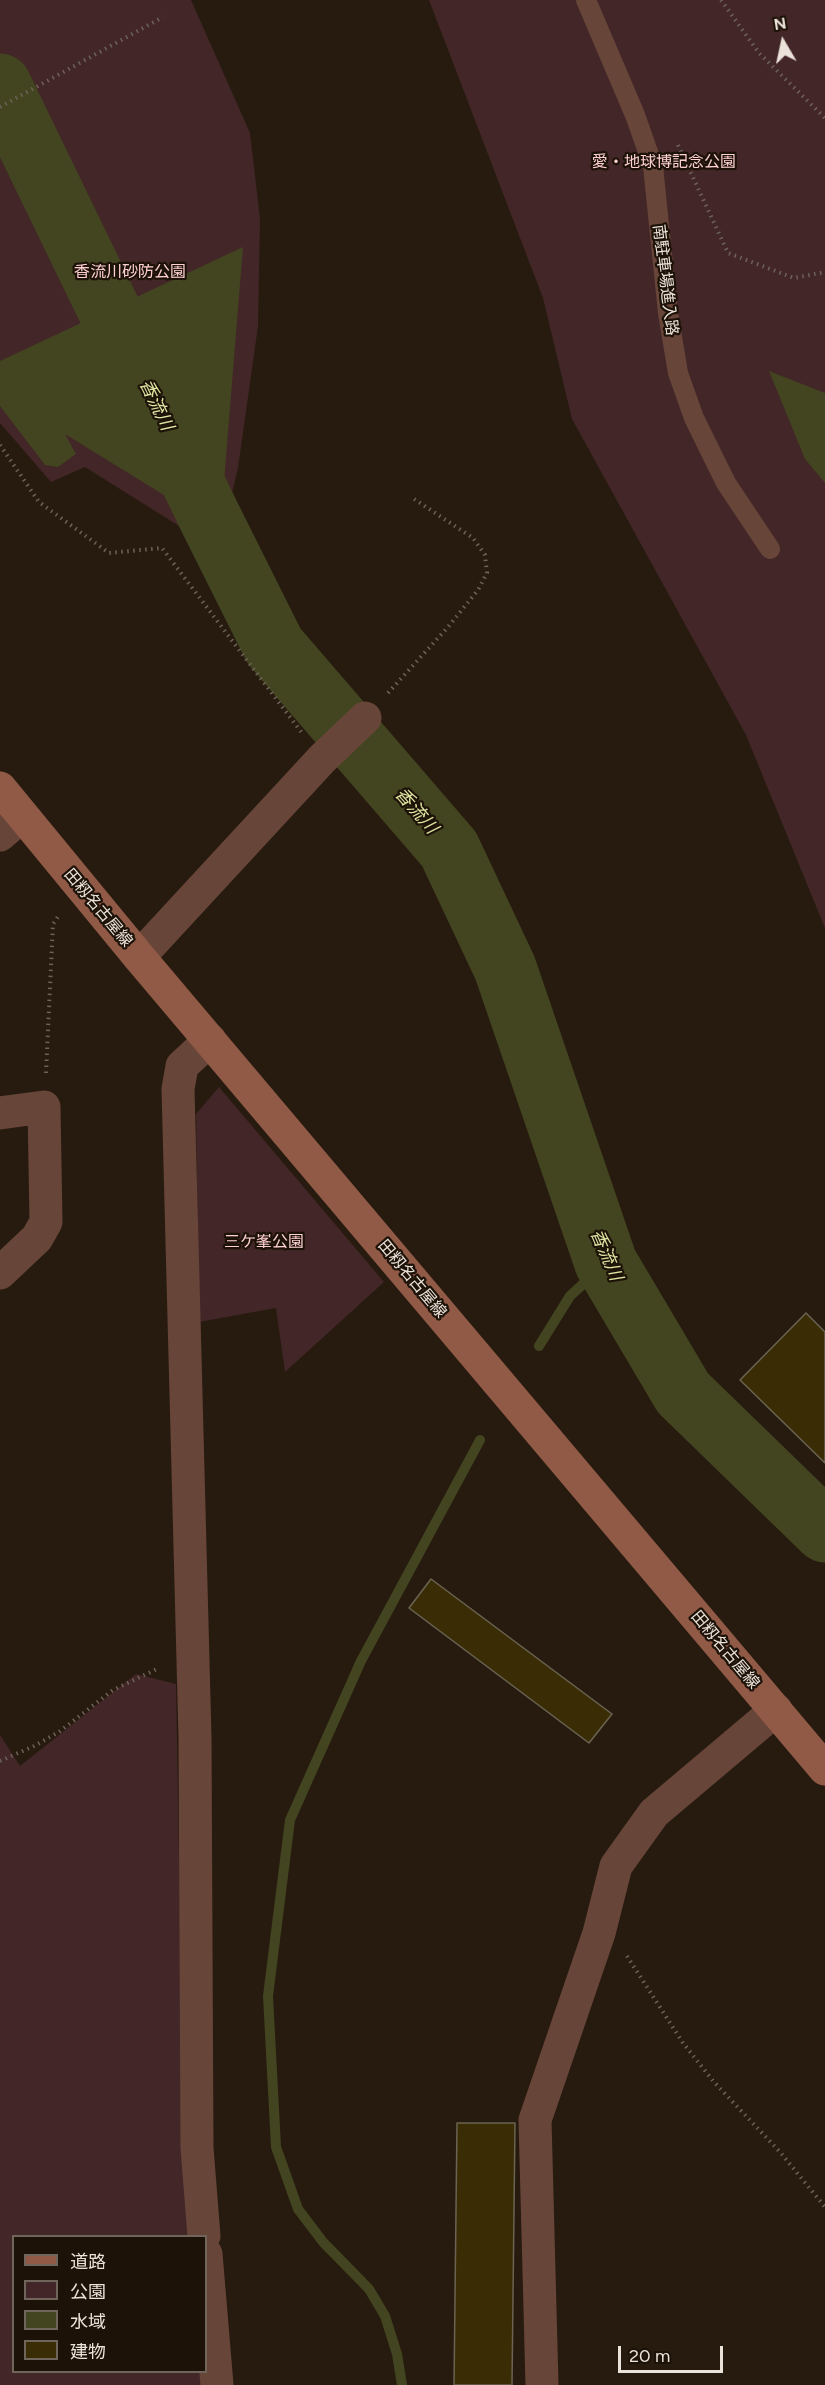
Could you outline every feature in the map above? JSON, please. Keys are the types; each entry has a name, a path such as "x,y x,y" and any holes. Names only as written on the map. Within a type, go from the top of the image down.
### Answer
{"main road":[{"name":"田籾名古屋線","path":"0,788 11,826 139,957 825,1769"}],"street":[{"path":"139,957 322,759 365,718"},
{"path":"204,2235 196,2148 195,1737 178,1089 182,1066 210,1040"},
{"path":"0,1113 44,1107 46,1222 37,1238 0,1273"},
{"path":"542,2385 543,2349 535,2120 599,1933 616,1866 654,1813 776,1710"},
{"path":"207,2266 217,2385"}],"lane":[{"name":"南駐車場進入路","path":"586,0 635,115 653,166 668,313 678,373 694,418 726,483 770,549"}],"path":[{"path":"721,0 759,53 825,118"},
{"path":"0,107 163,17"},
{"path":"674,138 728,253 794,278 825,272"},
{"path":"0,445 39,502 109,553 162,548 322,759"},
{"path":"365,718 448,627 478,590 487,573 485,555 473,538 411,497"},
{"path":"44,1107 53,924 61,912"},
{"path":"0,1761 59,1732 113,1690 180,1656 193,1654"},
{"path":"599,1933 613,1936 683,2043 714,2082 780,2152 825,2207"}],"green space":[{"name":"香流川砂防公園","path":"0,0 191,0 250,133 260,219 258,326 238,468 230,502 179,526 85,467 51,482 0,423"},
{"name":"愛・地球博記念公園","path":"429,0 825,0 825,928 746,735 572,419 543,298"},
{"name":"三ケ峯公園","path":"219,1087 384,1282 285,1372 276,1308 199,1322 196,1114"},
{"path":"136,1674 176,1684 184,2154 191,2235 12,2235 12,2373 202,2373 203,2385 0,2385 0,1735 20,1766"}],"water":[{"path":"243,247 223,494 185,508 65,434 76,454 58,467 45,465 0,406 0,361"},
{"path":"769,371 825,393 825,483 805,459"}],"building":[{"path":"806,1313 825,1332 825,1463 740,1380"},
{"path":"431,1579 612,1714 589,1743 409,1608"},
{"path":"457,2123 515,2123 512,2385 454,2385"}],"waterway":[{"name":"香流川","path":"0,85 274,646 449,849 505,968 606,1263 683,1393 825,1531"},
{"path":"539,1346 570,1296 606,1263"},
{"path":"402,2385 397,2354 385,2316 369,2289 323,2242 298,2209 276,2147 268,1996 290,1820 361,1661 480,1440"}]}
